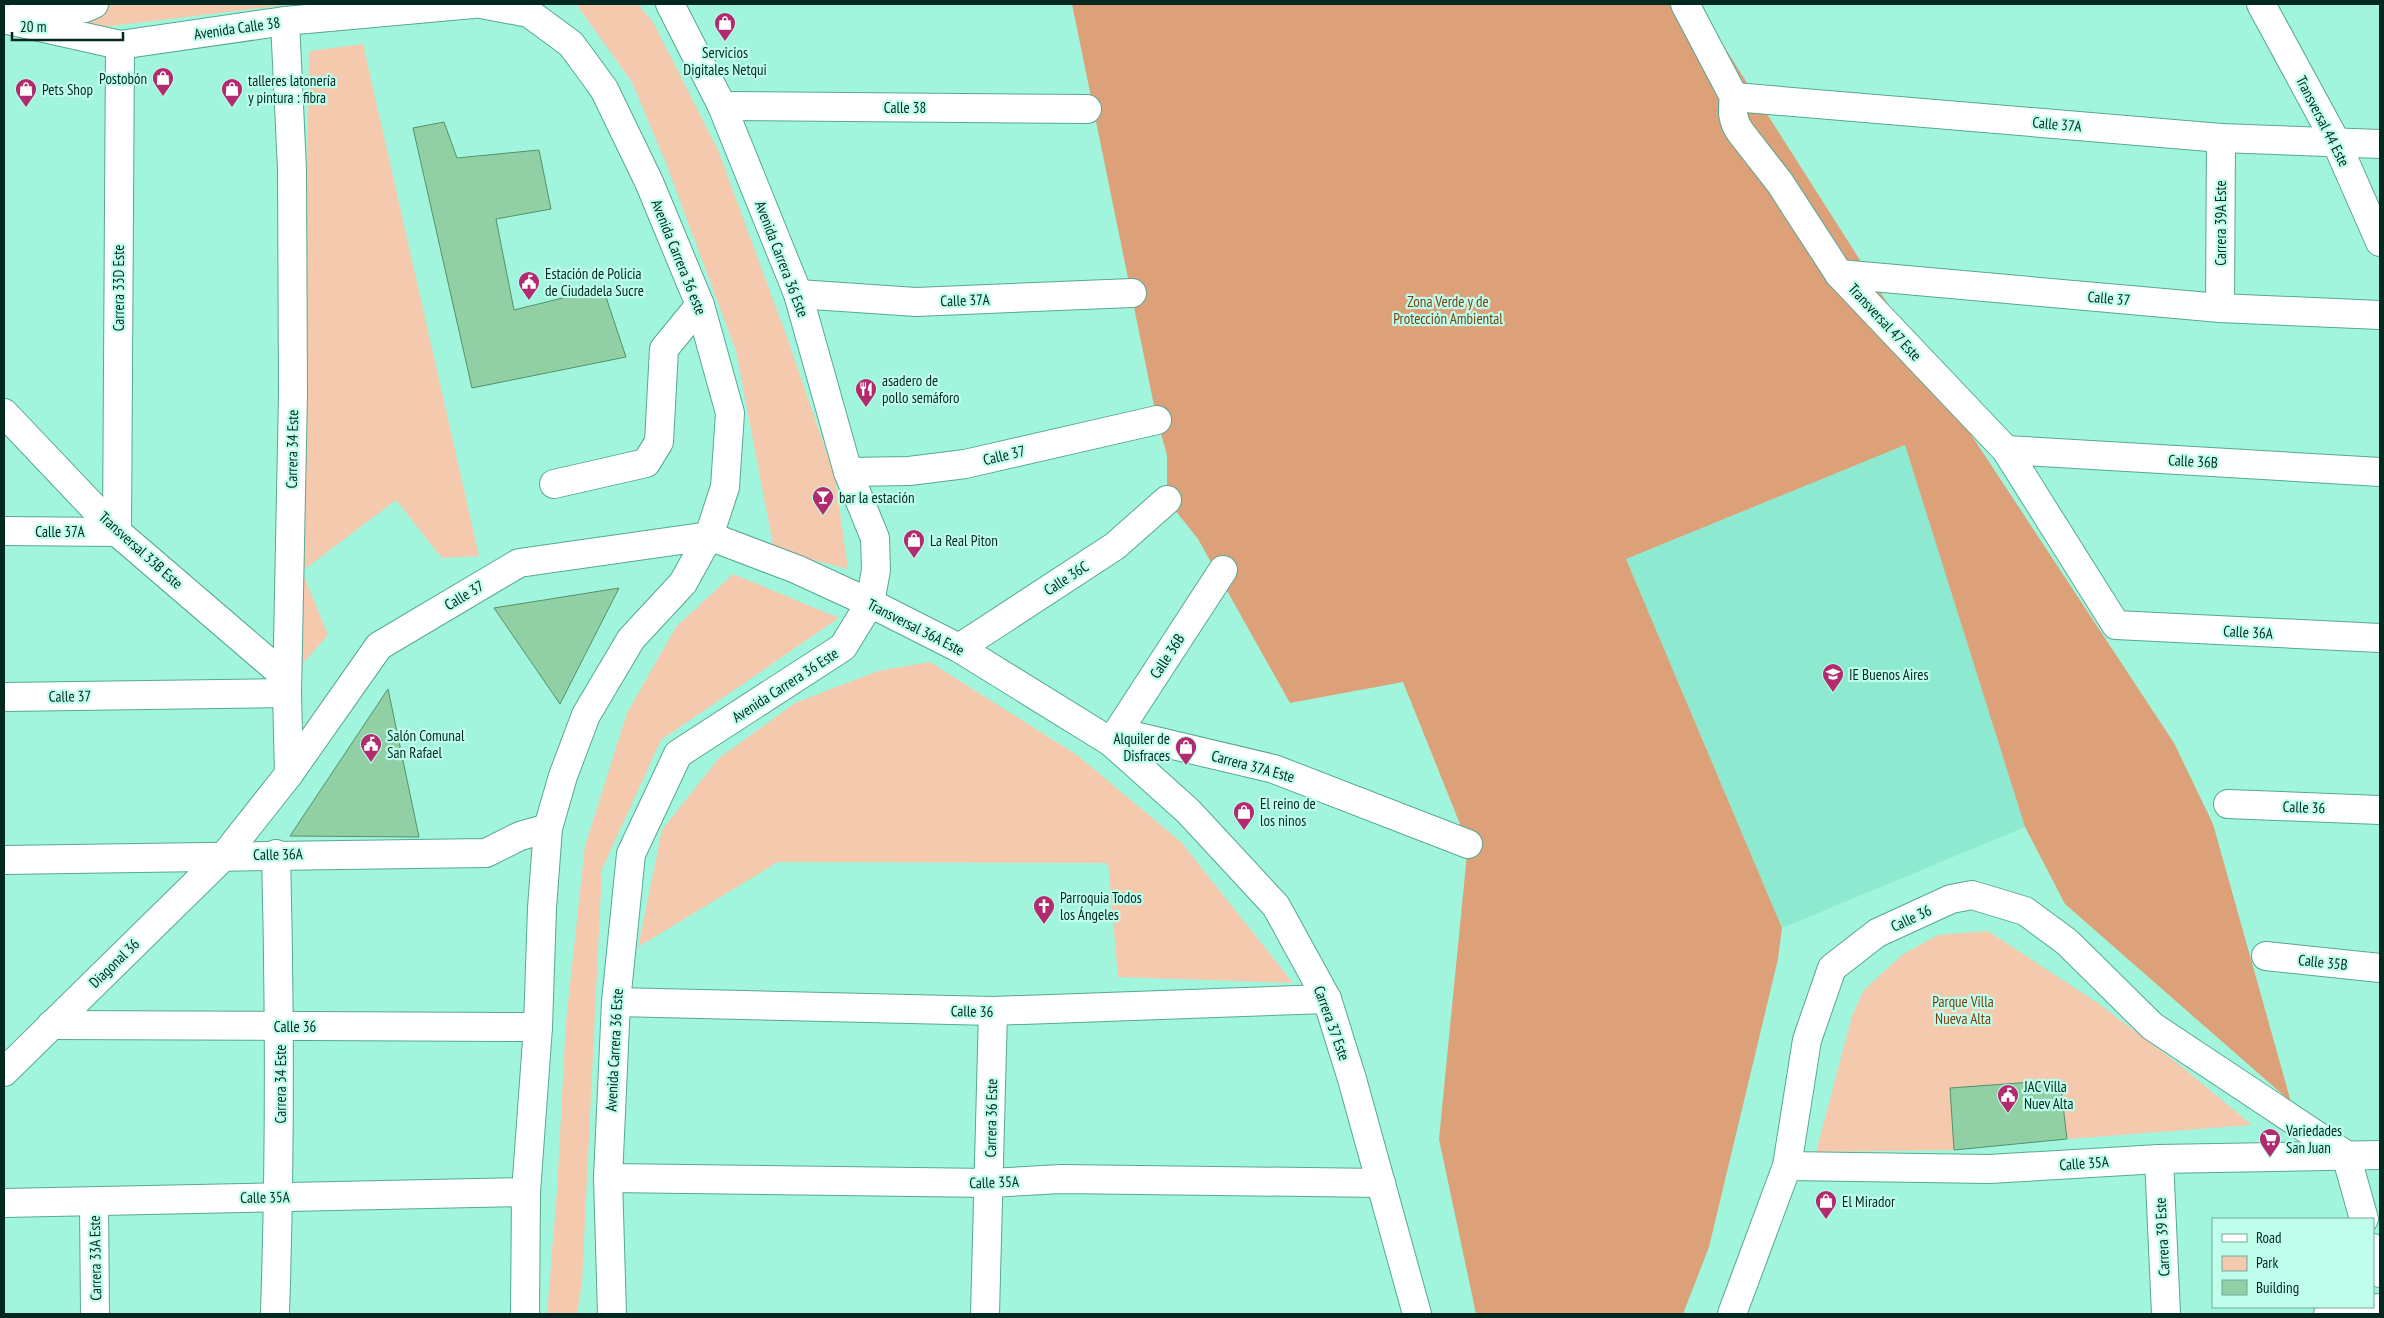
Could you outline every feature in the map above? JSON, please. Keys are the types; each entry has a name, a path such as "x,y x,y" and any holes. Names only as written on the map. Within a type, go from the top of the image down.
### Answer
{"street":[{"path":"4,18 85,8 94,4"},
{"name":"Avenida Calle 38","path":"4,18 120,45 285,21 473,4"},
{"name":"Avenida Carrera 36 este","path":"481,4 529,13 571,44 604,89 649,182 700,305 730,413 725,487 709,536"},
{"name":"Avenida Carrera 36 Este","path":"612,1314 608,1178 616,1002 631,854 678,754 843,647 870,602 876,570 875,538 848,472 798,294 722,106 670,4"},
{"name":"Transversal 47 Este","path":"1685,4 1734,97 1732,112 1735,125 1780,183 1839,274 2006,450 2116,625"},
{"name":"Transversal 44 Este","path":"2261,4 2337,144 2380,242"},
{"name":"Carrera 34 Este","path":"285,21 292,169 294,394 287,686 288,774"},
{"name":"Carrera 33D Este","path":"117,532 120,45"},
{"name":"Calle 37A","path":"1734,97 2221,138 2337,144 2380,144"},
{"name":"Calle 38","path":"722,106 1087,109"},
{"name":"Carrera 39A Este","path":"2220,308 2221,138"},
{"name":"Calle 37","path":"1839,274 2220,308 2380,315"},
{"name":"Calle 37A","path":"798,294 916,302 1132,293"},
{"path":"554,484 646,463 659,442 664,349 700,305"},
{"name":"Transversal 33B Este","path":"4,413 117,532 287,686"},
{"name":"Calle 37","path":"848,472 909,471 965,464 1157,420"},
{"name":"Calle 36B","path":"2006,450 2380,472"},
{"name":"Calle 36C","path":"959,648 1115,546 1168,500"},
{"name":"Calle 37A","path":"4,531 117,532"},
{"path":"525,1314 526,1192 538,1027 542,908 548,828 563,776 586,715 631,639 684,583 709,536"},
{"name":"Calle 37","path":"288,774 378,646 519,563 709,536"},
{"name":"Transversal 36A Este","path":"709,536 796,569 870,602 959,648 1115,737"},
{"name":"Calle 36B","path":"1115,737 1223,570"},
{"name":"Calle 36A","path":"2116,625 2380,638"},
{"name":"Calle 37","path":"4,697 287,686"},
{"name":"Carrera 37A Este","path":"1115,737 1274,769 1468,844"},
{"name":"Carrera 37 Este","path":"1115,737 1188,810 1276,906 1327,999 1417,1314"},
{"path":"225,855 288,774"},
{"name":"Calle 36","path":"2228,804 2380,810"},
{"name":"Calle 36A","path":"4,860 276,854 486,853 520,836 548,828"},
{"name":"Carrera 34 Este","path":"275,1314 279,1197 280,1026 276,854"},
{"name":"Diagonal 36","path":"4,1072 225,855"},
{"name":"Calle 36","path":"1787,1166 1806,1040 1832,968 1878,933 1951,899 1972,896 1999,901 2025,911 2050,928 2152,1026 2346,1155"},
{"name":"Calle 35B","path":"2266,956 2380,968"},
{"name":"Calle 36","path":"616,1002 993,1011 1327,999"},
{"name":"Carrera 36 Este","path":"985,1314 990,1183 993,1011"},
{"name":"Calle 36","path":"51,1025 538,1027"},
{"path":"2346,1155 2364,1218"},
{"name":"Calle 35A","path":"1787,1166 1989,1169 2159,1159 2380,1155"},
{"name":"Carrera 39 Este","path":"2159,1159 2166,1314"},
{"path":"1732,1314 1787,1166"},
{"name":"Calle 35A","path":"608,1178 990,1183 1061,1179 1381,1183"},
{"name":"Calle 35A","path":"4,1203 526,1192"},
{"name":"Carrera 33A Este","path":"94,1202 95,1314"},
{"path":"2374,1252 2380,1273"},
{"path":"2328,1314 2380,1308"}],"shaded area":[{"name":"IE Buenos Aires","path":"1905,445 2025,827 1782,928 1626,559"}],"green space":[{"path":"27,4 293,4 103,27"},
{"path":"576,4 638,4 653,22 718,150 788,340 835,477 848,569 774,550 736,351 667,166 632,82"},
{"name":"Zona Verde y de Protección Ambiental","path":"1072,4 1697,4 1972,436 2174,743 2213,824 2291,1102 2065,904 2025,827 1905,445 1626,559 1782,928 1778,959 1709,1247 1683,1314 1476,1314 1439,1139 1468,844 1403,682 1290,703 1198,539 1167,500 1167,455 1157,420"},
{"path":"363,44 479,556 442,558 396,500 302,571 328,635 300,667 309,51"},
{"path":"733,574 839,618 661,740 602,869 582,1283 577,1314 547,1314 557,1191 566,1021 585,846 627,713 676,627"},
{"path":"930,662 1077,755 1181,842 1293,983 1118,977 1108,863 778,862 638,947 662,830 719,758 795,703 878,671"},
{"name":"Parque Villa Nueva Alta","path":"1988,931 2099,1004 2181,1066 2252,1125 2067,1139 2060,1080 1950,1088 1954,1150 1816,1152 1852,1016 1864,990 1902,955 1938,935"}],"building":[{"path":"444,122 457,158 539,150 551,209 496,219 514,310 603,288 626,357 472,388 413,128"},
{"path":"619,588 560,704 494,608"},
{"name":"Salón Comunal San Rafael","path":"388,689 419,837 290,836"},
{"name":"JAC Villa Nuev Alta","path":"2060,1080 2067,1139 1954,1150 1950,1088"}],"place":[{"name":"Servicios Digitales Netqui","path":"725,42"},
{"name":"Postobón","path":"163,97"},
{"name":"Pets Shop","path":"26,108"},
{"name":"talleres latonería y pintura : fibra","path":"232,108"},
{"name":"Estación de Policia de Ciudadela Sucre","path":"529,301"},
{"name":"asadero de pollo semáforo","path":"866,408"},
{"name":"bar la estación","path":"823,516"},
{"name":"La Real Piton","path":"914,559"},
{"name":"IE Buenos Aires","path":"1833,693"},
{"name":"Salón Comunal San Rafael","path":"371,763"},
{"name":"Alquiler de Disfraces","path":"1186,766"},
{"name":"El reino de los ninos","path":"1244,831"},
{"name":"Parroquia Todos los Ángeles","path":"1044,925"},
{"name":"JAC Villa Nuev Alta","path":"2008,1114"},
{"name":"Variedades San Juan","path":"2270,1158"},
{"name":"El Mirador","path":"1826,1220"}]}
